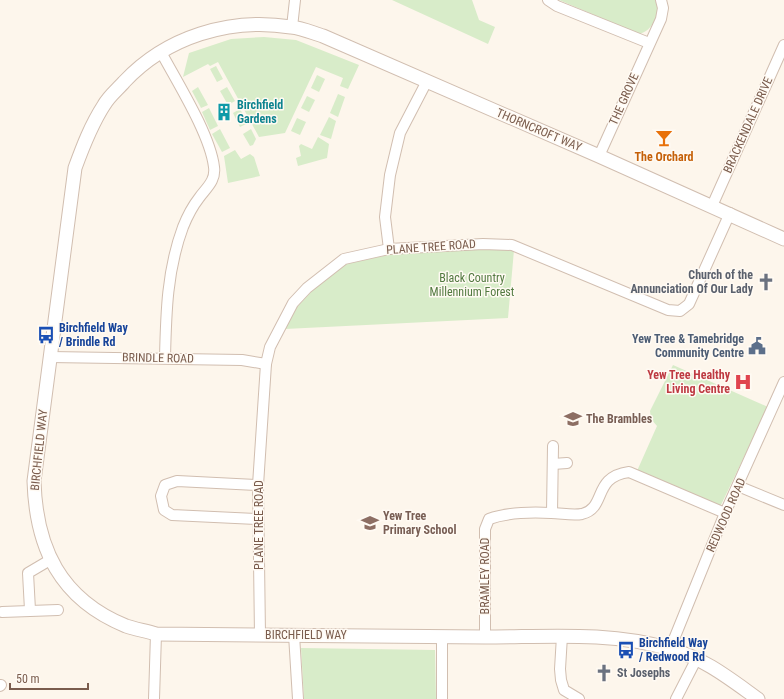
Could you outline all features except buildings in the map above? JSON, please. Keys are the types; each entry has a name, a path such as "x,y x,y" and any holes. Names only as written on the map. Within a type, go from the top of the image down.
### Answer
{"street":[{"path":"292,27 295,0"},
{"path":"548,0 557,6 649,43"},
{"name":"THE GROVE","path":"600,156 649,43 661,19 663,8 661,0"},
{"name":"BIRCHFIELD WAY","path":"292,27 267,24 219,28 183,39 161,52 135,71 105,103 88,132 75,168 65,232 34,481 34,504 41,536 50,560 64,581 82,599 101,614 127,626 156,634 562,636 635,640 697,658 722,673 758,699"},
{"name":"THORNCROFT WAY","path":"292,27 323,36 730,213 784,239"},
{"name":"BRACKENDALE DRIVE","path":"712,206 784,45"},
{"path":"161,52 205,136 215,168 211,184 199,197 187,218 175,250 166,307 165,358"},
{"path":"389,249 385,216 390,175 400,133 426,81"},
{"name":"PLANE TREE ROAD","path":"260,635 258,485 266,364 270,347 293,303 307,288 344,259 389,249 483,244 512,245 668,310 680,311 689,304 730,213"},
{"name":"BRINDLE ROAD","path":"50,357 242,360 266,364"},
{"name":"REDWOOD ROAD","path":"670,649 725,513 784,382"},
{"path":"552,513 553,446"},
{"path":"553,464 567,463"},
{"name":"BRAMLEY ROAD","path":"485,636 485,529 489,519 498,516 521,513 582,514 595,507 606,482 618,474 630,472 725,513"},
{"path":"258,485 177,481 165,485 161,496 164,510 172,515 258,519"},
{"path":"738,486 784,505"},
{"path":"30,610 28,573 50,560"},
{"path":"2,612 58,610"},
{"path":"154,699 156,634"},
{"path":"294,635 298,699"},
{"path":"442,636 442,699"},
{"path":"562,636 561,680 564,690 579,699"},
{"path":"676,699 697,658"}],"green space":[{"path":"392,0 472,0 479,20 495,27 488,44"},
{"path":"559,0 655,0 657,11 652,26 639,34"},
{"path":"264,37 296,40 359,65 348,89 340,86 343,78 316,67 285,133 259,137 218,62 210,66 208,64 183,77 189,53 231,39"},
{"path":"216,66 223,79 217,82 210,69"},
{"path":"317,75 325,79 319,92 311,88"},
{"path":"198,87 208,105 201,108 192,91"},
{"path":"227,87 235,101 228,105 220,91"},
{"path":"338,94 345,97 338,117 330,113"},
{"path":"307,96 315,100 309,112 301,108"},
{"path":"209,108 218,126 210,130 202,112"},
{"path":"240,109 248,123 240,127 233,113"},
{"path":"329,117 336,121 331,139 320,135"},
{"path":"297,118 306,122 300,135 291,131"},
{"path":"220,129 230,148 222,152 212,134"},
{"path":"251,129 256,139 253,145 250,146 243,134"},
{"path":"318,137 329,144 327,158 298,166 296,158 301,156 299,146 301,144 312,149"},
{"path":"235,150 241,159 250,154 254,157 260,176 228,183 224,156"},
{"name":"Black Country Millennium Forest","path":"483,249 514,250 508,318 285,329 297,307 313,290 346,264 392,254"},
{"path":"673,365 768,407 720,507 637,471 657,426 651,419 650,411"},
{"path":"301,648 435,650 436,699 304,699"}],"place":[{"name":"Birchfield Gardens","path":"224,112"},
{"name":"The Orchard","path":"664,138"},
{"name":"Church of the Annunciation Of Our Lady","path":"766,282"},
{"name":"Birchfield Way / Brindle Rd","path":"46,335"},
{"name":"Yew Tree & Tamebridge Community Centre","path":"757,346"},
{"name":"Yew Tree Healthy Living Centre","path":"743,382"},
{"name":"The Brambles","path":"573,419"},
{"name":"Yew Tree Primary School","path":"370,523"},
{"name":"Birchfield Way / Redwood Rd","path":"626,650"},
{"name":"St Josephs","path":"604,673"}]}
